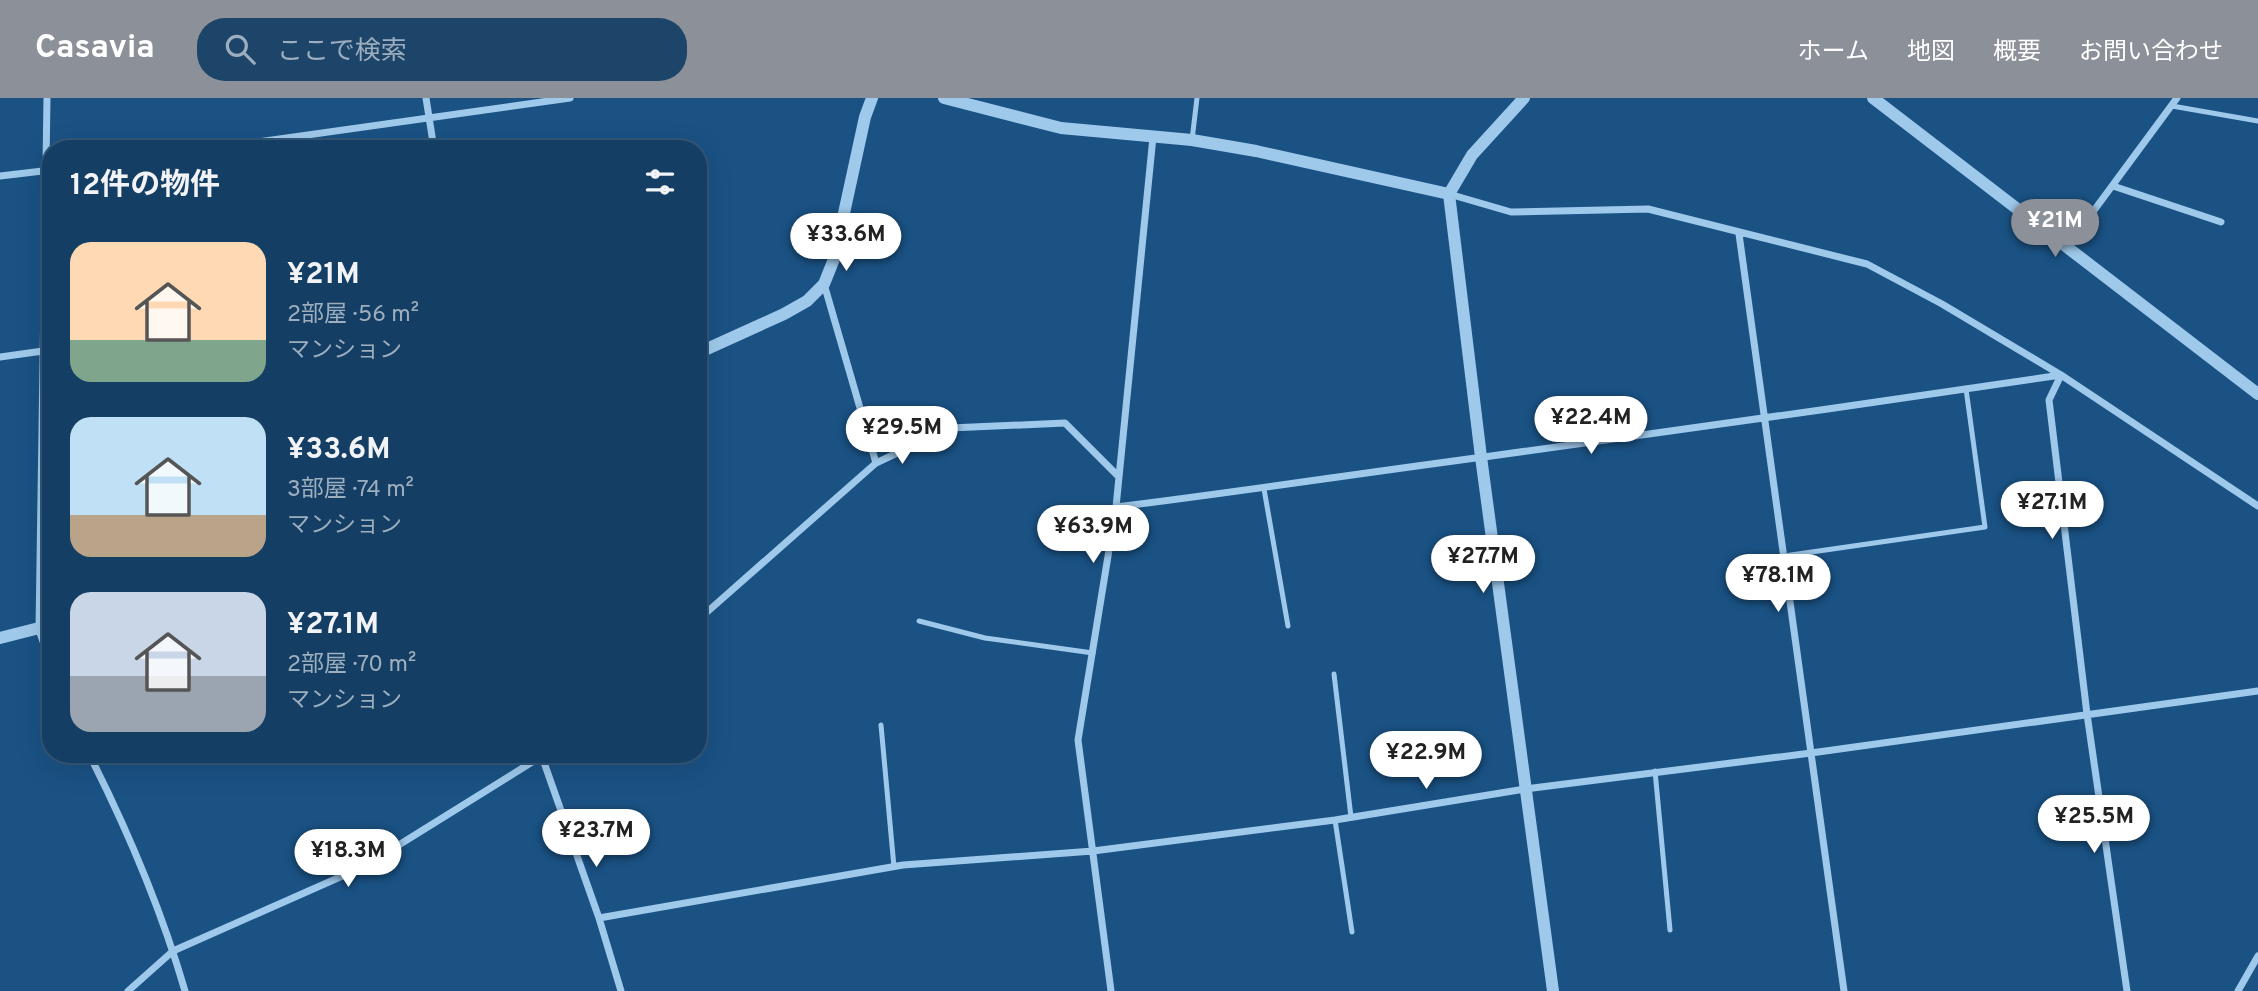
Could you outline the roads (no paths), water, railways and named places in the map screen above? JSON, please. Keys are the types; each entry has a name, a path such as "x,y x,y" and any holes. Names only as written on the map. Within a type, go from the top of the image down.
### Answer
{"street":[{"path":"47,98 48,140"},
{"path":"426,98 433,140"},
{"path":"272,140 570,98"},
{"path":"707,349 784,314 807,301 824,284 834,259 872,98"},
{"path":"944,98 1061,128 1192,141 1256,151 1449,194 1511,212 1648,209 1867,264 1942,304 2061,374 2258,506"},
{"path":"1524,98 1472,155 1449,194 1481,457 1553,991"},
{"path":"1873,98 2258,394"},
{"path":"2067,247 2177,98"},
{"path":"1111,991 1078,740 1116,508 1153,137"},
{"path":"0,176 42,172"},
{"path":"2113,186 2221,222"},
{"path":"1740,234 1844,991"},
{"path":"824,284 876,463"},
{"path":"0,357 42,351"},
{"path":"1116,508 1765,419 2061,374"},
{"path":"2061,374 2049,400 2087,714 2127,991"},
{"path":"707,612 876,463 950,428 1065,423 1118,476"},
{"path":"0,638 42,629"},
{"path":"599,918 894,867 1093,851 1335,820 1525,789 2258,691"},
{"path":"94,763 112,799 173,951 184,991"},
{"path":"128,991 173,951 365,866 529,763"},
{"path":"545,763 599,918 621,991"},
{"path":"2238,991 2258,956"}],"lane":[{"path":"1192,141 1197,98"},
{"path":"2172,106 2258,121"},
{"path":"1784,556 1984,527 1966,389"},
{"path":"1264,489 1288,626"},
{"path":"919,621 985,638 1093,653"},
{"path":"1334,674 1351,817"},
{"path":"881,724 894,867"},
{"path":"1655,771 1670,930"},
{"path":"1335,820 1352,932"}]}
